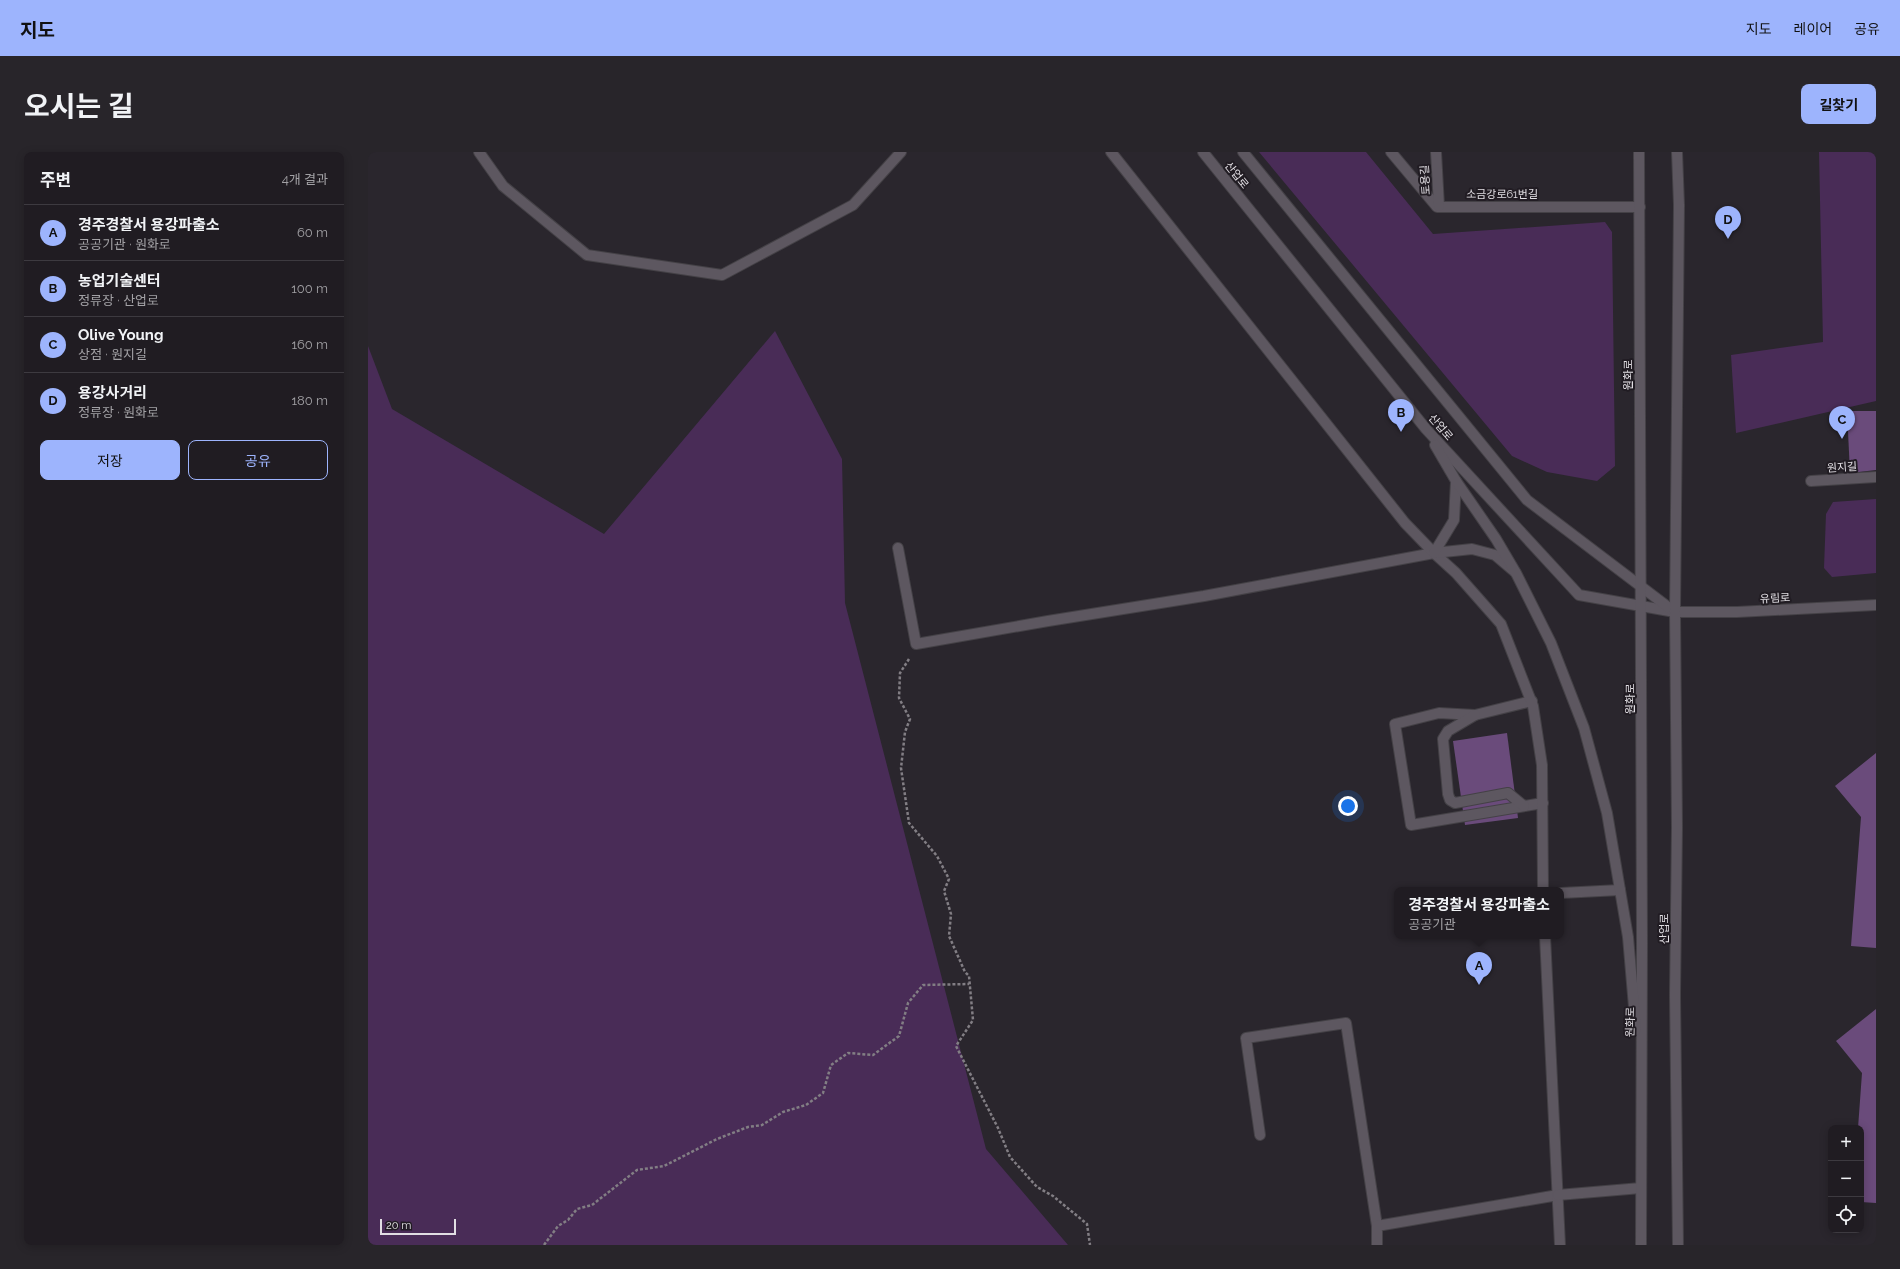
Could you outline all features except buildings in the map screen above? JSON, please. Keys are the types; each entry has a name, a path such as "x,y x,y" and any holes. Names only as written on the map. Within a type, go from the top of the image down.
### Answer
{"street":[{"path":"479,152 503,186 587,255 722,275 853,205 901,152"},
{"path":"1111,152 1400,517 1434,553 1456,573 1501,624 1532,701 1542,765 1543,887"},
{"name":"산업로","path":"1203,152 1426,429 1579,595 1676,612"},
{"name":"산업로","path":"1242,152 1527,500 1641,588 1676,612"},
{"path":"1391,152 1437,207 1439,206"},
{"name":"토용길","path":"1436,152 1439,206"},
{"name":"원화로","path":"1640,152 1642,1245"},
{"path":"1676,612 1679,205 1677,152"},
{"name":"소금강로61번길","path":"1439,206 1640,207"},
{"path":"1426,429 1456,481 1496,539 1516,573 1551,643 1584,728 1607,812 1628,937 1641,1081"},
{"name":"원지길","path":"1810,481 1876,477"},
{"path":"1434,553 1454,520 1456,481"},
{"path":"898,548 916,644 1204,596 1434,553 1472,549 1496,555 1516,573"},
{"name":"유림로","path":"1676,612 1737,612 1876,604"},
{"name":"산업로","path":"1676,612 1675,995 1678,1245"},
{"path":"1524,806 1508,793 1455,803 1450,800 1448,794 1442,739 1448,731 1475,715 1532,701"},
{"path":"1475,715 1439,713 1395,724 1411,825 1543,803"},
{"path":"1564,893 1620,890"},
{"path":"1545,939 1560,1245"},
{"path":"1260,1135 1246,1038 1346,1023 1377,1226 1377,1245"},
{"path":"1377,1226 1558,1195 1641,1188"}],"path":[{"path":"916,644 914,652 900,673 899,698 910,719 905,732 901,768 902,779 909,823 937,856 949,879 944,892 952,914 949,936 965,972 969,976 973,1020 956,1046 998,1128 1010,1157 1037,1187 1053,1196 1087,1224 1090,1245"},
{"path":"544,1245 558,1226 568,1220 577,1209 592,1205 637,1170 664,1166 717,1139 748,1127 762,1125 783,1112 806,1105 823,1093 832,1065 848,1053 873,1055 899,1036 908,1003 923,985 969,984"}],"shaded area":[{"path":"1259,152 1366,152 1433,234 1605,222 1612,232 1615,466 1597,481 1547,472 1512,456"},
{"path":"1819,152 1876,152 1876,401 1736,433 1731,355 1823,342"},
{"path":"775,331 842,459 845,603 986,1149 1068,1245 368,1245 368,346 392,409 604,534"},
{"path":"1876,499 1876,573 1832,577 1824,568 1826,514 1833,502"}],"place":[{"name":"용강사거리","path":"1728,239"},
{"name":"농업기술센터","path":"1401,432"},
{"name":"Olive Young","path":"1842,439"},
{"name":"경주경찰서 용강파출소","path":"1479,985"}]}
